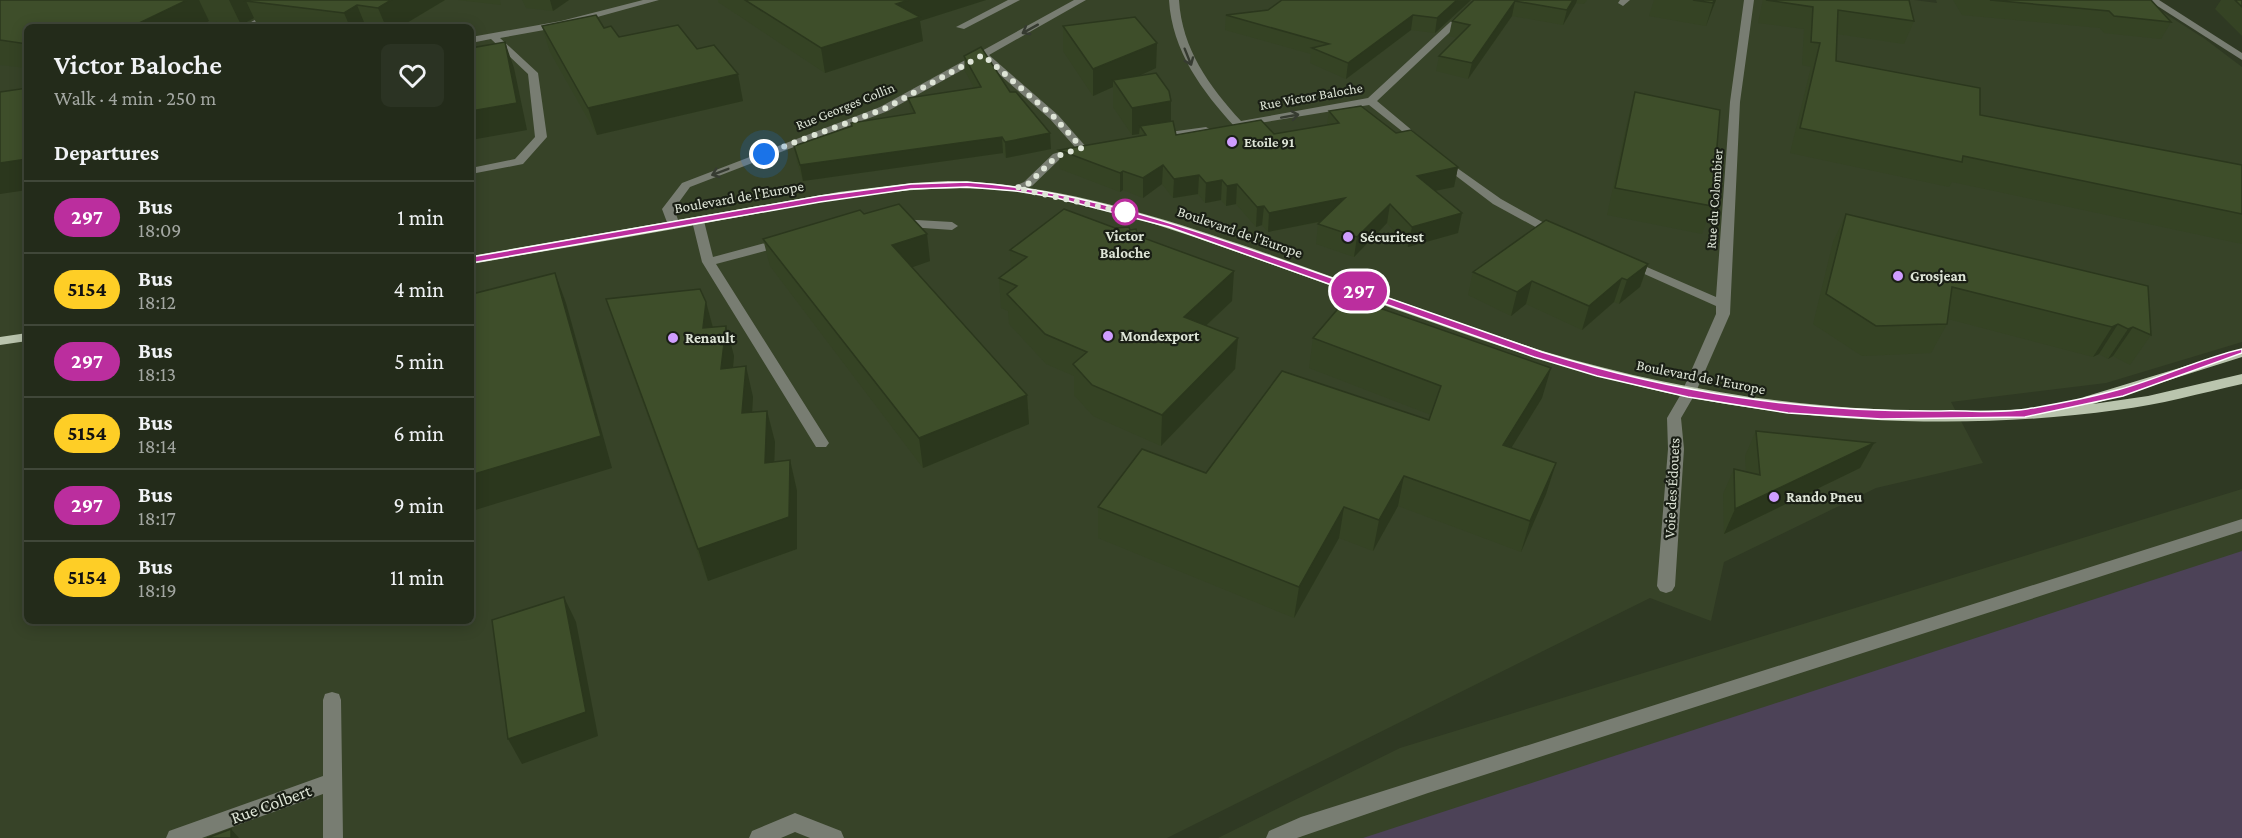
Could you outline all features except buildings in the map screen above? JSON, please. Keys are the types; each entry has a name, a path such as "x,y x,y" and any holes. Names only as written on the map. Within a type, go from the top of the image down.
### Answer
{"main road":[{"name":"Boulevard de l'Europe","path":"474,259 820,199 911,186 967,184 1016,188 1112,208 1172,225 1538,354 1600,374 1688,394 1788,409 1881,415 2025,413 2084,410 2163,397 2242,377"},
{"path":"0,341 24,337"},
{"name":"Boulevard de l'Europe","path":"2025,413 2119,394 2220,358 2242,353"}],"street":[{"path":"253,24 298,0"},
{"path":"474,40 561,24 654,0"},
{"path":"961,27 1015,0"},
{"name":"Rue Georges Collin","path":"674,225 668,209 686,185 884,109 1081,0"},
{"path":"1174,0 1184,48 1191,66 1211,93 1229,126"},
{"name":"Rue Victor Baloche","path":"1140,140 1371,101 1479,0"},
{"path":"2153,0 2242,57"},
{"name":"Rue du Colombier","path":"1688,394 1724,314 1722,304 1735,102 1746,2"},
{"path":"474,170 519,162 541,137 533,73 494,37"},
{"path":"983,55 1088,148 1057,156 1028,184 1016,188"},
{"path":"1371,101 1471,184 1516,215 1571,239"},
{"path":"699,221 709,262 821,443"},
{"path":"890,224 952,226"},
{"path":"709,262 795,240"},
{"path":"1614,258 1722,304"},
{"name":"Voie des Édouets","path":"1666,586 1676,449 1674,418 1688,394"},
{"path":"1276,838 1300,826 1417,788 2242,525"},
{"path":"332,700 333,838"},
{"name":"Rue Colbert","path":"176,838 333,781"},
{"path":"759,838 795,822 834,838"}],"shaded area":[{"path":"0,0 1914,0 1937,3 1936,0 2144,0 2205,39 2242,67 2242,342 2106,383 1951,402 1983,463 1876,488 1724,562 1711,621 1650,598 1167,838 0,838"},
{"path":"2242,489 2242,838 1218,838 1400,748"},
{"path":"2242,551 2242,838 1363,838"}],"bus line":[{"name":"297","path":"474,259 820,199 911,186 967,184 1016,188 1053,195 1112,208 1172,225 1600,374 1688,394 1788,409 1881,415 1956,416 2025,413 2119,394 2220,358 2242,353"}],"place":[{"name":"Etoile 91","path":"1232,142"},
{"name":"Victor Baloche","path":"1125,212"},
{"name":"Sécuritest","path":"1348,237"},
{"name":"Grosjean","path":"1898,276"},
{"name":"Mondexport","path":"1108,336"},
{"name":"Renault","path":"673,338"},
{"name":"Rando Pneu","path":"1774,497"}],"route":[{"path":"764,154 884,109 983,55 1054,117 1082,148 1057,156 1028,184 1016,188 1132,214 1125,212"}]}
